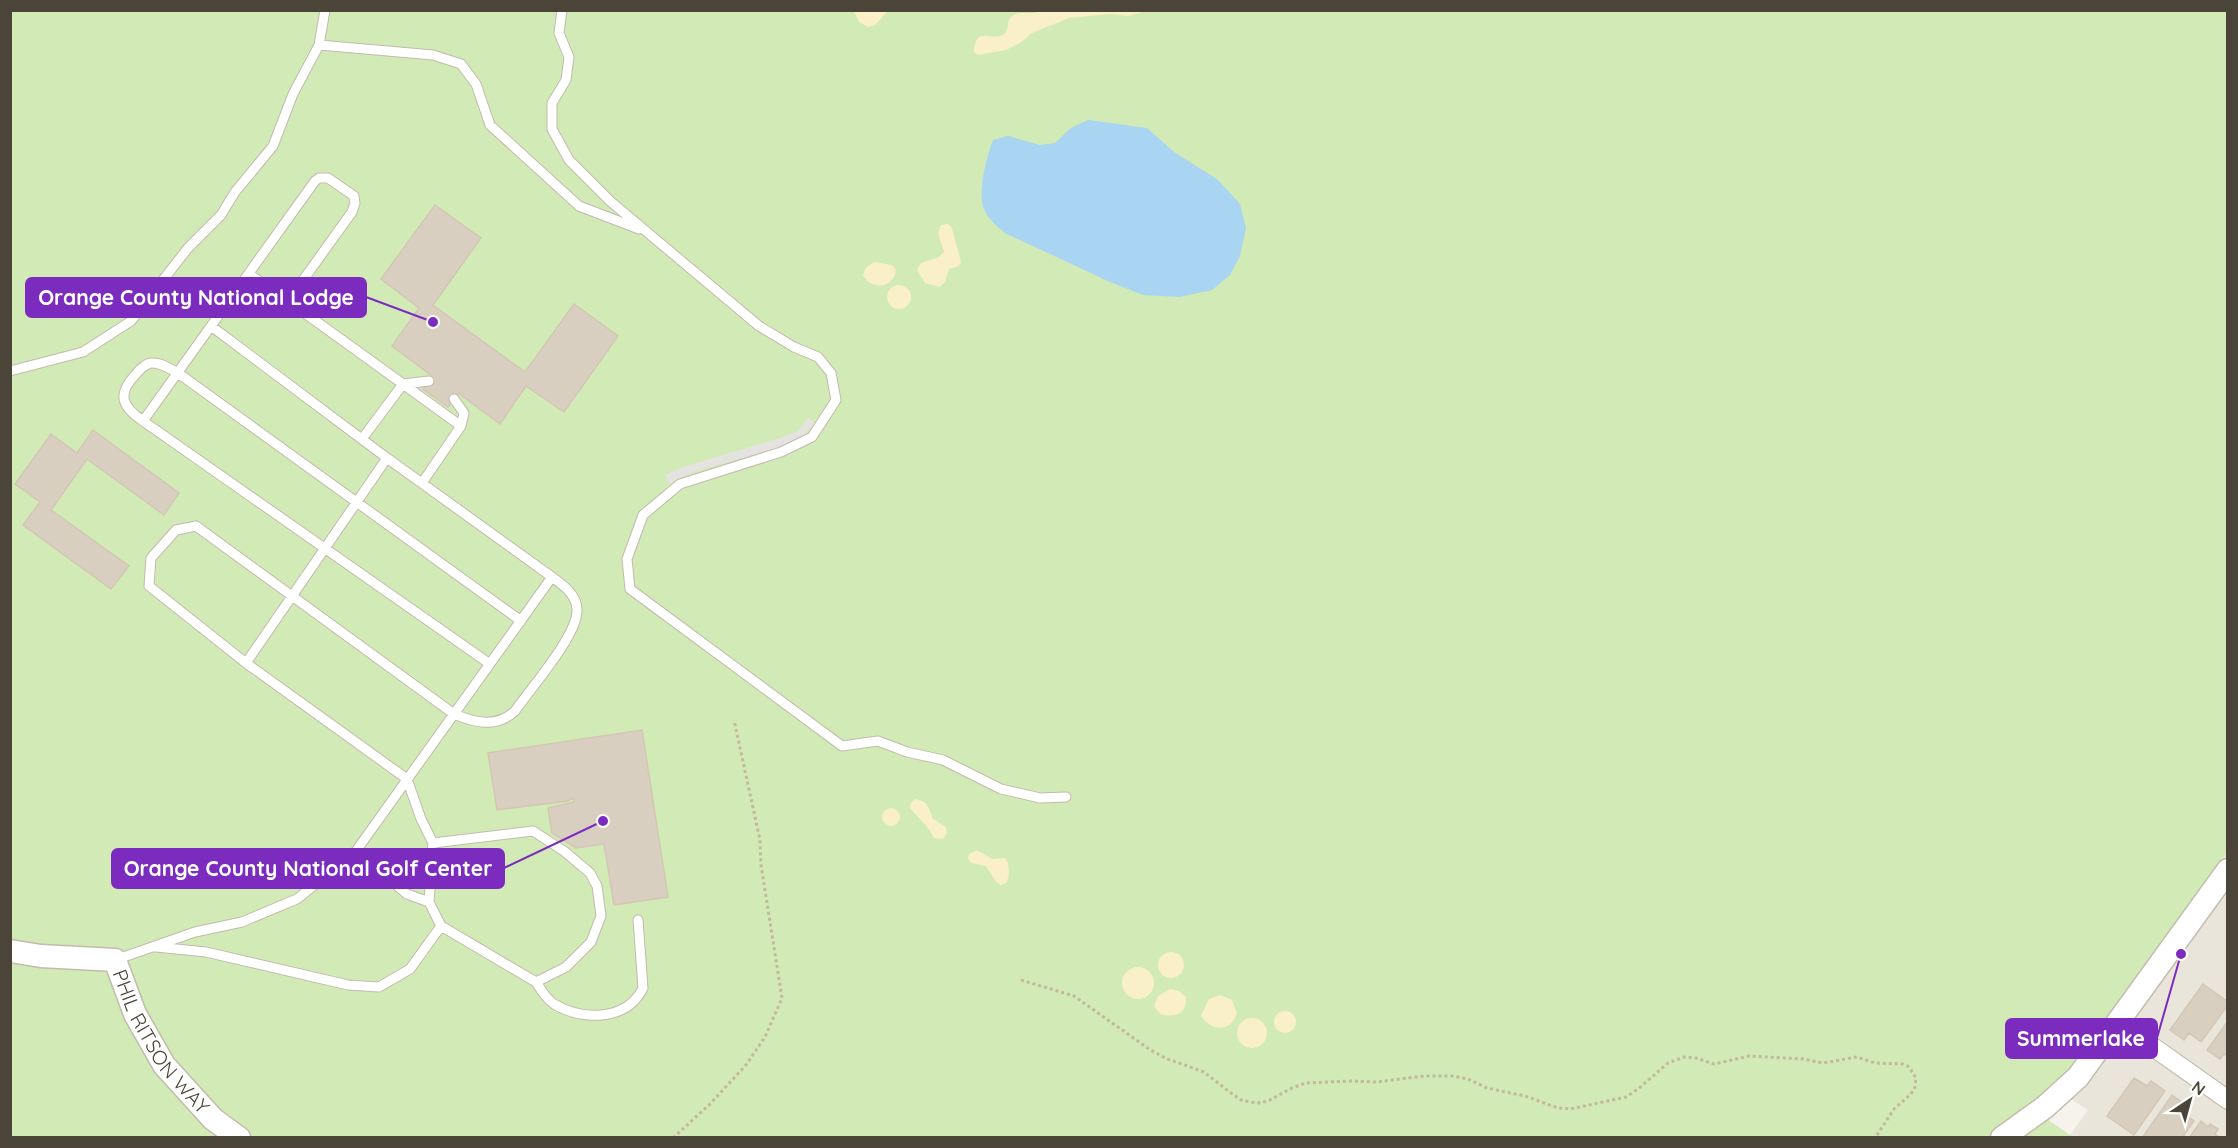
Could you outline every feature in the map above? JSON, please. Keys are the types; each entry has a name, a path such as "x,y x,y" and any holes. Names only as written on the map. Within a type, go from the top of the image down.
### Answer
{"street":[{"path":"2002,1137 2045,1107 2072,1083 2228,870"},
{"name":"PHIL RITSON WAY","path":"10,951 41,956 115,960 135,1014 164,1065 213,1119 239,1137"},
{"path":"2118,1022 2228,1100"}],"lane":[{"path":"10,371 83,352 131,321 188,248 221,215 235,192 273,146 293,94 319,45 325,10"},
{"path":"562,10 559,33 569,57 566,80 552,103 552,129 569,160 587,180 645,232 759,326 818,357 831,373 836,400 812,437 781,452 680,484 643,515 627,559 630,589 842,746 878,741 907,752 943,760 1000,789 1040,798 1066,798"},
{"path":"319,45 433,56 461,64 476,84 490,125 579,206 645,232"},
{"path":"143,421 315,181 323,177 333,181 354,196 354,207 288,301"},
{"path":"249,274 461,426"},
{"path":"211,326 387,458 565,586 574,598 577,609 576,620 567,640 515,711 506,719 481,722 454,714 196,526 176,530 151,558 149,586 246,663 408,779 421,819 433,843 429,902 441,926 536,982 544,995 553,1003 572,1012 588,1016 606,1015 631,1005 644,988 638,920"},
{"path":"490,664 134,415 124,401 123,395 132,378 147,364 154,363 178,373 521,621"},
{"path":"362,439 403,384 429,381"},
{"path":"422,483 461,426 464,413 454,399"},
{"path":"246,663 387,458"},
{"path":"115,960 195,933 242,922 297,899 356,851 552,578"},
{"path":"433,843 533,831 564,851 590,873 597,886 601,916 591,942 566,967 536,982"},
{"path":"356,851 406,894 429,902"},
{"path":"153,946 206,952 348,985 379,987 410,969 441,926"}],"path":[{"path":"673,1137 710,1104 746,1065 765,1037 782,998 761,865 760,840 734,720"},
{"path":"1021,980 1074,996 1157,1054 1204,1072 1241,1100 1250,1102 1261,1103 1270,1100 1306,1083 1376,1082 1424,1076 1453,1076 1468,1079 1487,1088 1525,1096 1558,1108 1570,1109 1626,1096 1638,1089 1668,1063 1684,1057 1714,1064 1749,1056 1803,1059 1823,1063 1857,1057 1875,1063 1903,1064 1909,1067 1916,1078 1911,1094 1894,1109 1875,1137"}],"shaded area":[{"path":"808,418 815,423 799,440 693,472 669,484 665,475 683,467 783,437 798,431"},
{"path":"2227,826 2227,1137 2073,1137 2070,1135 2088,1110 2043,1081"}],"green space":[{"path":"10,11 2227,11 2227,852 2044,1117 2073,1137 11,1137"}],"sand":[{"path":"854,10 888,11 875,25 868,27 859,22"},
{"path":"1146,11 1128,16 1110,14 1069,18 1032,33 1020,43 1006,50 978,55 974,52 978,38 996,37 1005,33 1012,16 1018,13"},
{"path":"948,224 952,228 961,262 959,266 949,269 945,282 940,287 925,283 917,270 921,263 939,257 944,252 938,233 941,225"},
{"path":"874,262 892,265 896,270 887,284 871,284 863,275 866,268"},
{"path":"894,285 904,285 911,292 911,302 904,309 894,309 887,302 887,292"},
{"path":"915,799 925,803 933,819 946,827 947,833 943,839 934,838 910,808"},
{"path":"891,808 897,811 900,817 897,823 891,826 885,823 882,817 885,811"},
{"path":"977,850 992,859 1005,858 1009,870 1006,883 1001,885 996,882 986,866 971,863 968,858 969,854"},
{"path":"1171,952 1180,956 1184,965 1180,974 1171,978 1162,974 1158,965 1162,956"},
{"path":"1138,967 1149,972 1154,983 1149,994 1138,999 1127,994 1122,983 1127,972"},
{"path":"1170,989 1179,991 1186,997 1186,1003 1179,1014 1170,1016 1160,1014 1154,1006 1158,996"},
{"path":"1220,995 1232,1000 1237,1013 1230,1024 1221,1028 1210,1025 1201,1016 1209,999"},
{"path":"1285,1011 1293,1014 1296,1022 1293,1030 1285,1033 1277,1030 1274,1022 1277,1014"},
{"path":"1252,1018 1262,1023 1267,1033 1262,1043 1252,1048 1242,1043 1237,1033 1242,1023"}],"water":[{"path":"1088,120 1147,128 1174,152 1217,179 1240,204 1246,228 1240,256 1230,275 1212,290 1179,297 1143,295 1005,233 988,216 982,202 982,185 993,140 1008,136 1040,145 1055,143 1071,128"}],"building":[{"path":"435,205 481,238 433,305 525,372 574,304 618,336 564,412 526,386 500,424 458,393 448,407 423,389 432,376 392,346 419,308 381,279"},
{"path":"93,430 179,493 164,515 87,459 51,510 129,566 111,589 23,525 40,502 15,484 51,434 77,453"},
{"path":"642,730 668,897 614,905 604,844 576,848 552,833 548,808 574,802 573,798 568,801 497,810 488,753"},
{"path":"2203,984 2228,1002 2228,1005 2201,1042 2189,1033 2184,1040 2170,1030"},
{"path":"2228,1021 2228,1057 2224,1054 2220,1059 2207,1050"},
{"path":"2134,1078 2147,1086 2151,1081 2165,1091 2134,1135 2107,1116"},
{"path":"2172,1095 2186,1105 2181,1112 2194,1121 2182,1138 2142,1138"},
{"path":"2201,1121 2208,1127 2210,1124 2218,1129 2215,1134 2220,1138 2189,1138"}],"place":[{"name":"Orange County National Lodge","path":"433,322"},
{"name":"Orange County National Golf Center","path":"603,821"},
{"name":"Summerlake","path":"2181,954"}]}
